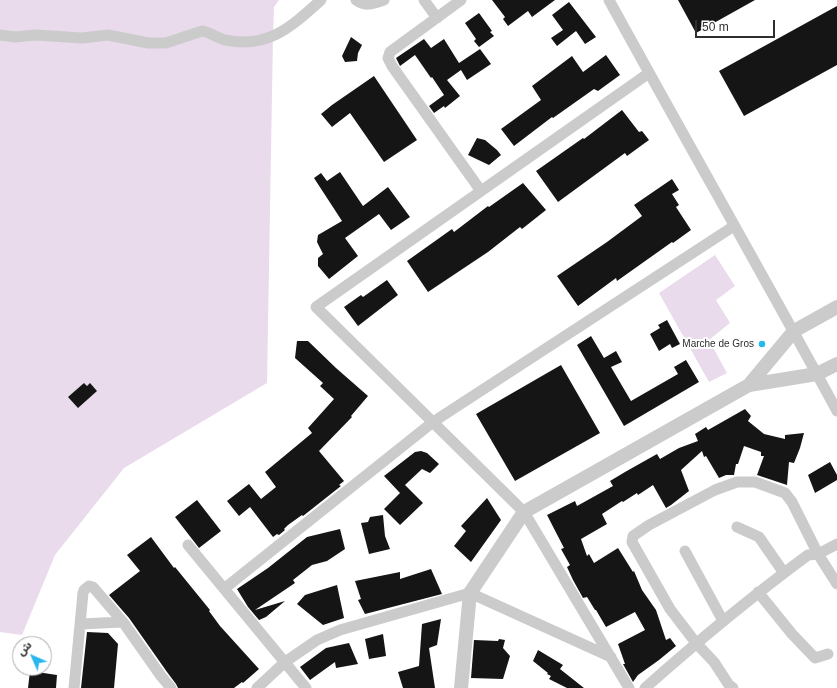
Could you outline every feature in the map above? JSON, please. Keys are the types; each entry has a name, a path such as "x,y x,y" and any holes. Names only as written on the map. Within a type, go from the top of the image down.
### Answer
{"street":[{"path":"0,35 15,37 36,35 82,38 108,35 148,43 166,43 202,31 223,40 241,43 254,43 289,28 321,0"},
{"path":"356,0 361,4 369,5 384,0"},
{"path":"424,0 437,18"},
{"path":"461,0 390,52 388,58 481,191"},
{"path":"609,0 693,149 734,226 763,275 837,411"},
{"path":"629,688 524,512 316,307 649,73"},
{"path":"225,588 433,422 734,226"},
{"path":"461,688 470,593 524,512 748,384 794,331 837,307"},
{"path":"748,384 817,374 837,364"},
{"path":"733,688 729,685 714,662 696,643 670,609 632,542 633,536 715,490 737,482 755,482 785,493 796,509 818,554 837,584"},
{"path":"736,527 759,537 784,573"},
{"path":"645,688 696,643 758,592 808,555 818,554 837,544"},
{"path":"188,545 306,688"},
{"path":"686,551 723,621"},
{"path":"74,688 84,590 89,586 93,587 122,622 170,688"},
{"path":"758,592 792,634 815,658 828,654"},
{"path":"257,688 285,662 317,640 340,630 470,593 611,657"},
{"path":"81,624 122,622"},
{"path":"159,688 161,676"}],"shaded area":[{"path":"0,0 279,0 274,7 273,36 267,383 124,468 55,555 22,635 0,632"},
{"path":"715,255 735,286 716,300 730,323 709,340 727,373 709,382 659,293"}],"building":[{"path":"492,0 555,0 532,17 528,11 508,26 503,19 505,17"},
{"path":"678,0 755,0 696,33"},
{"path":"569,2 596,37 585,44 576,31 557,46 551,38 563,30 552,15"},
{"path":"837,6 837,65 744,116 719,71"},
{"path":"479,13 494,36 479,47 474,41 476,39 465,23"},
{"path":"351,37 362,45 358,53 357,61 345,62 342,56"},
{"path":"424,39 431,48 444,39 459,63 480,49 491,64 467,80 461,70 447,80 460,96 445,108 444,106 434,113 429,106 444,95 432,77 431,78 415,55 400,66 396,58"},
{"path":"606,55 620,75 598,91 594,89 553,118 552,117 514,146 501,129 541,100 532,86 572,56 583,72"},
{"path":"374,76 417,140 384,162 350,113 332,127 321,114"},
{"path":"622,110 639,132 642,131 649,140 627,156 625,153 558,202 536,171 583,138 584,139"},
{"path":"477,138 485,140 501,155 489,165 468,155"},
{"path":"340,172 363,206 388,187 410,217 391,230 379,214 345,238 358,256 329,279 318,266 318,258 323,254 317,242 318,235 342,221 314,178 321,173 327,181"},
{"path":"672,179 679,190 672,194 679,205 676,207 691,230 617,281 616,278 578,306 557,276 642,216 634,205"},
{"path":"523,183 546,210 522,229 520,227 488,252 428,292 407,261 452,229 454,232 488,206 489,207"},
{"path":"387,280 398,295 358,326 344,307 361,295 363,297"},
{"path":"667,320 680,344 672,348 670,344 659,351 650,334 660,328 658,325"},
{"path":"591,336 604,358 616,351 622,362 611,367 631,401 678,374 674,367 686,360 699,382 624,426 577,345"},
{"path":"297,341 308,341 368,396 351,416 352,417 319,451 344,481 339,485 341,486 303,516 302,515 288,525 279,535 277,534 273,537 250,507 239,516 227,501 249,484 261,499 276,487 265,472 312,433 308,428 334,399 320,386 323,383 295,358"},
{"path":"561,365 600,433 515,481 476,414"},
{"path":"84,383 87,386 90,383 97,391 78,408 68,397"},
{"path":"745,409 751,416 748,421 764,434 785,439 785,435 804,433 794,463 789,462 787,485 757,475 764,456 761,456 761,452 744,446 738,464 736,464 734,475 726,475 719,478 706,456 704,457 702,451 681,470 689,491 671,505 666,508 653,485 638,495 637,493 623,502 622,501 602,514 607,524 581,539 587,556 589,554 594,563 618,548 633,572 634,571 642,590 656,610 666,640 670,638 676,646 638,675 633,682 623,664 625,664 618,644 645,630 635,612 606,627 587,597 583,598 573,580 567,567 570,565 561,549 564,548 547,515 575,501 577,506 613,486 610,481 625,472 657,454 660,459 679,448 698,441 695,434 706,427 708,430"},
{"path":"421,451 427,453 439,464 430,473 422,469 405,485 423,503 400,525 384,509 400,493 384,476 415,452"},
{"path":"830,462 837,475 837,480 815,493 808,475"},
{"path":"487,498 501,520 471,562 454,546 466,531 461,526"},
{"path":"197,500 221,531 199,548 175,517"},
{"path":"383,515 385,536 390,549 369,554 361,523 368,522 370,517"},
{"path":"340,529 345,549 327,561 312,565 293,580 295,583 255,610 285,601 266,617 259,620 248,607 237,589 268,568 307,537"},
{"path":"151,537 174,568 175,567 210,610 209,611 220,626 259,669 243,683 242,682 234,688 178,688 129,618 109,595 140,571 127,555"},
{"path":"431,569 442,594 365,614 358,600 361,599 355,581 400,572 400,579"},
{"path":"337,585 344,618 323,625 297,604 305,595"},
{"path":"441,619 437,645 429,648 435,688 403,688 398,672 419,666 422,624"},
{"path":"87,632 108,633 118,644 114,688 81,688"},
{"path":"383,634 386,656 369,659 365,639"},
{"path":"499,639 505,640 503,648 510,656 503,679 471,678 474,640 498,641"},
{"path":"349,643 358,664 336,668 335,662 310,680 300,667 326,648"},
{"path":"538,650 563,665 560,669 584,688 567,688 549,679 551,676 533,661"},
{"path":"57,675 56,688 28,688 29,676"}],"place":[{"name":"Marche de Gros","path":"762,344"}]}
